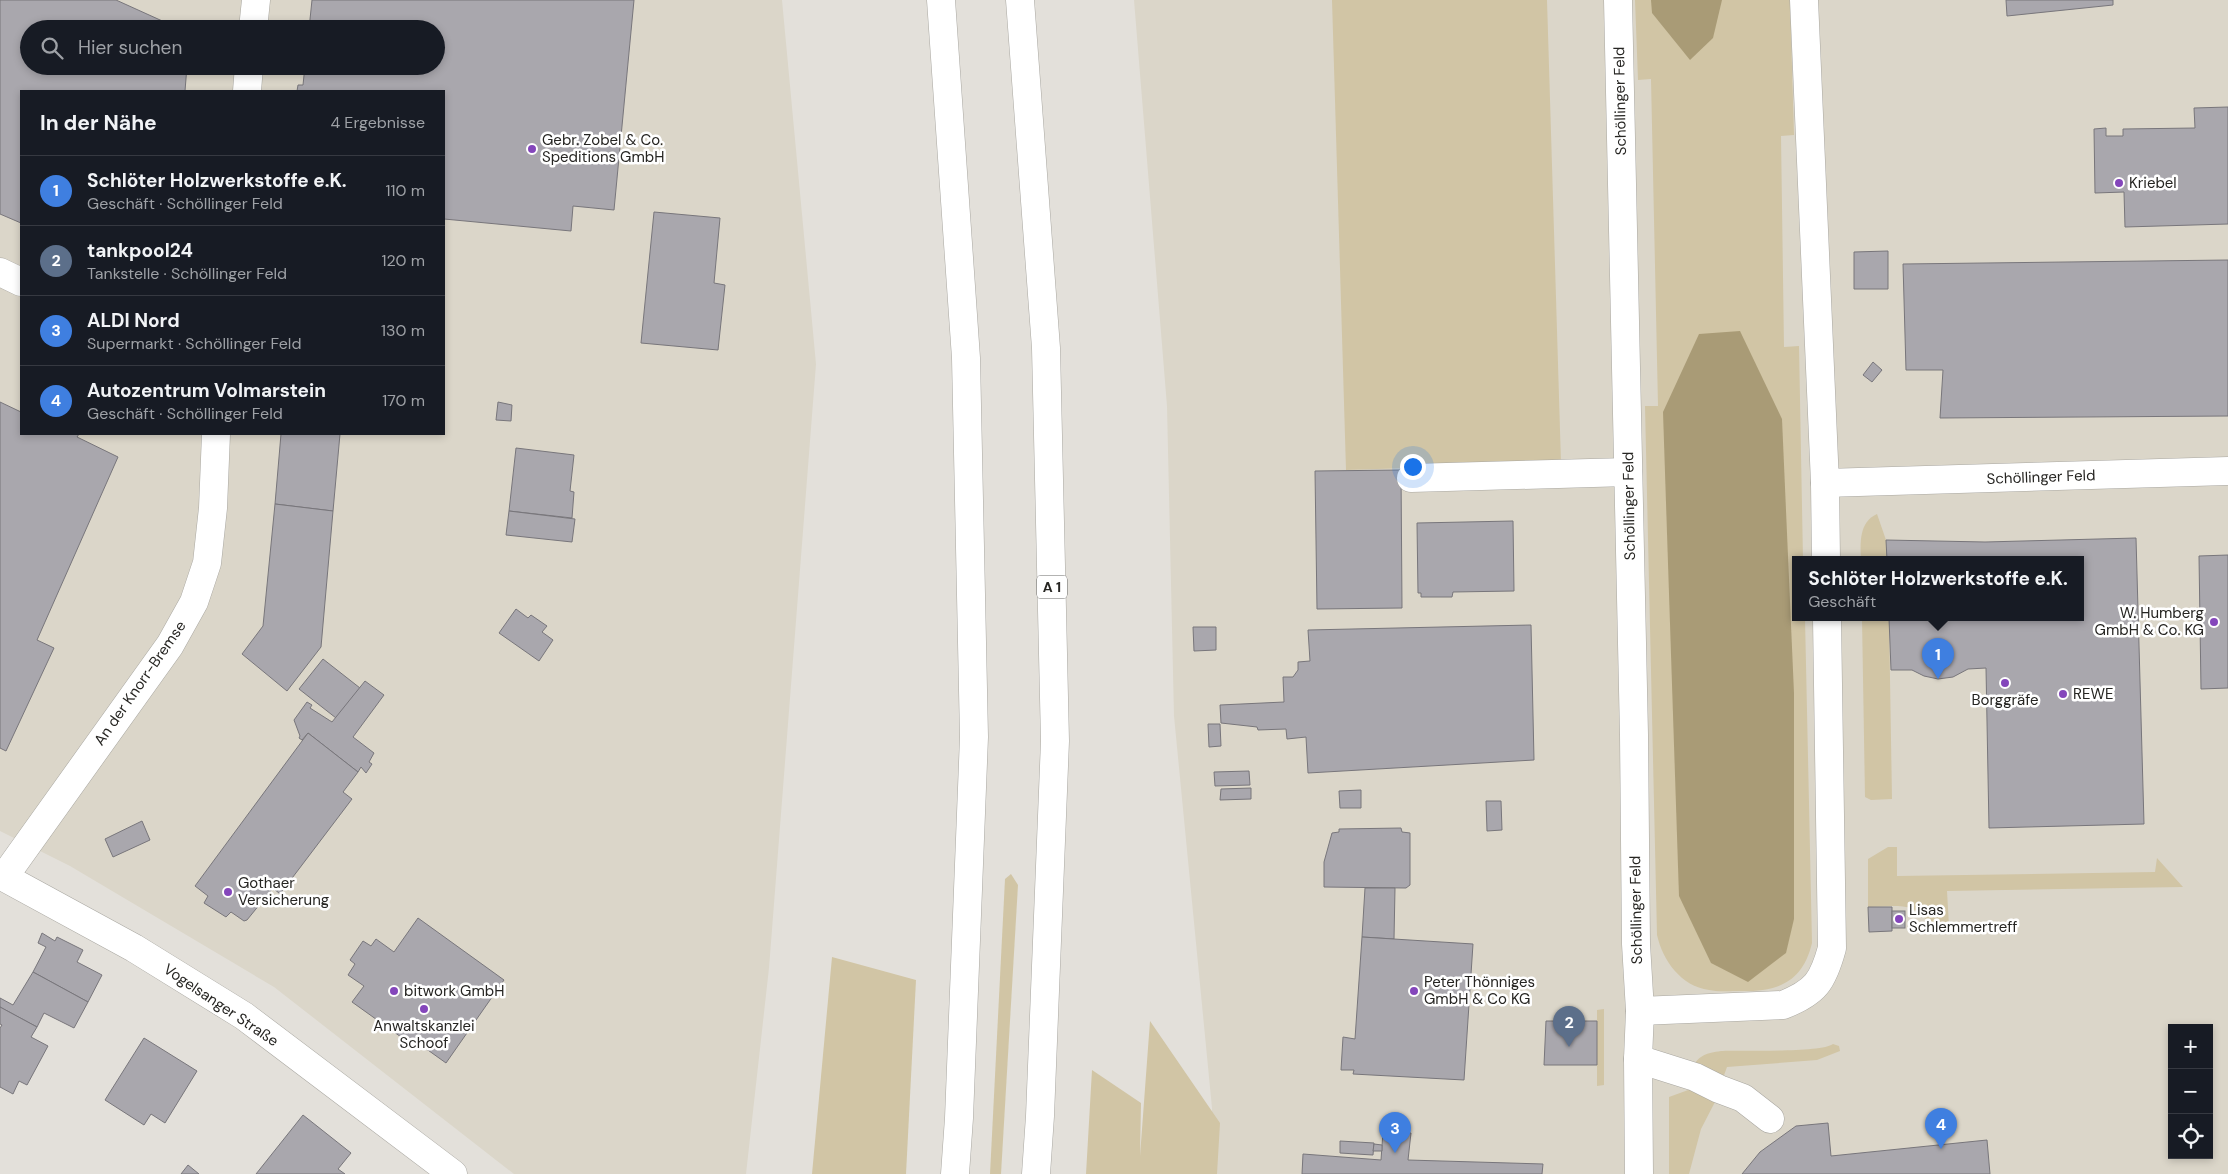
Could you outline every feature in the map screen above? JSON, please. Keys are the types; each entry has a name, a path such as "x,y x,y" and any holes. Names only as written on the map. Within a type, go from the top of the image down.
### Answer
{"main road":[{"path":"254,20 256,0"},
{"path":"941,0 966,358 974,737 959,1118 955,1174"},
{"name":"A 1","path":"1020,0 1046,348 1055,741 1036,1174"},
{"name":"Schöllinger Feld","path":"1618,0 1634,736 1636,944 1640,1011 1638,1059 1639,1174"},
{"path":"1804,0 1826,556"},
{"path":"246,90 248,75"},
{"path":"0,272 20,282"},
{"name":"An der Knorr-Bremse","path":"2,876 170,645 194,602 207,562 213,508 216,435"},
{"name":"Schöllinger Feld","path":"1824,483 2228,471"},
{"path":"1411,478 1628,472"},
{"path":"1640,1011 1783,1005 1802,998 1816,986 1826,970 1832,948 1827,621"},
{"name":"Vogelsanger Straße","path":"2,876 134,948 244,1016 453,1174"},
{"path":"1638,1059 1696,1077 1719,1089 1743,1098 1770,1119"}],"shaded area":[{"path":"0,0 782,0 816,364 769,968 746,1174 514,1174 274,987 70,866 0,831"},
{"path":"1134,0 2228,0 2228,1174 1209,1174 1212,1108 1174,716 1167,406"},
{"path":"1332,0 1547,0 1561,463 1346,470"},
{"path":"1635,0 1790,0 1794,135 1781,136 1784,347 1799,346 1803,556 1792,556 1792,621 1805,621 1812,943 1807,957 1794,977 1785,983 1763,990 1716,991 1699,988 1682,978 1675,971 1664,954 1657,935 1645,406 1658,406 1651,79 1638,80"},
{"path":"1651,0 1722,0 1713,38 1690,60 1652,13"},
{"path":"1740,331 1782,419 1794,693 1794,919 1786,953 1748,982 1711,963 1679,896 1663,412 1699,334"},
{"path":"1877,514 1886,540 1887,556 1861,556 1862,534 1867,522"},
{"path":"1862,621 1889,621 1892,799 1871,800 1865,797"},
{"path":"1888,847 1897,847 1897,876 2155,872 2157,858 2183,887 1947,891 1949,926 1926,920 1915,910 1900,906 1868,907 1868,859"},
{"path":"1011,874 1018,885 1001,1174 990,1174 1005,879"},
{"path":"832,957 916,980 906,1174 812,1174"},
{"path":"1604,1009 1604,1085 1597,1086 1597,1010"},
{"path":"1150,1021 1220,1123 1217,1174 1086,1174 1092,1070 1141,1103 1140,1156"},
{"path":"1833,1044 1839,1046 1840,1051 1817,1060 1727,1067 1723,1078 1692,1067 1701,1057 1721,1051 1813,1049"},
{"path":"1691,1089 1716,1100 1701,1129 1689,1174 1669,1174 1669,1097"}],"building":[{"path":"0,0 116,0 160,20 20,20 20,75 186,75 185,90 20,90 20,223 0,214"},
{"name":"Gebr. Zobel & Co. Speditions GmbH","path":"312,0 634,0 614,210 573,206 571,231 445,219 445,90 297,90 298,85 303,85 304,75 445,75 445,20 310,20"},
{"path":"2006,0 2113,0 2113,5 2007,16"},
{"path":"2228,107 2228,224 2125,227 2124,192 2095,193 2094,129 2106,128 2106,136 2123,136 2123,129 2195,128 2194,108"},
{"path":"654,212 720,218 714,283 725,285 718,350 641,343"},
{"path":"1888,251 1888,289 1854,289 1854,252"},
{"path":"2228,260 2228,416 1940,418 1943,370 1906,370 1903,264"},
{"path":"1873,362 1882,370 1872,382 1863,375"},
{"path":"0,402 20,412 20,435 78,435 77,437 118,457 37,640 54,648 6,751 0,748"},
{"path":"498,402 512,405 511,421 496,420"},
{"path":"281,435 340,435 333,511 275,504"},
{"path":"516,448 574,455 570,491 574,492 572,518 509,511"},
{"path":"1401,470 1402,608 1317,609 1315,471"},
{"path":"275,504 333,511 321,647 287,691 242,654 263,626"},
{"path":"509,511 575,519 572,542 506,535"},
{"path":"1513,521 1514,591 1453,592 1452,597 1421,597 1421,593 1418,593 1417,523"},
{"name":"REWE","path":"2136,538 2144,824 1989,828 1986,668 1968,669 1953,677 1938,679 1924,676 1912,670 1891,670 1889,621 2084,621 2084,556 1887,556 1886,540 1985,542"},
{"name":"W. Humberg GmbH & Co. KG","path":"2228,555 2228,688 2201,689 2199,556"},
{"path":"516,609 528,618 531,615 547,626 542,632 553,640 539,661 499,633"},
{"path":"1531,625 1534,760 1308,773 1306,737 1287,739 1286,729 1258,730 1257,727 1221,723 1220,705 1284,702 1283,677 1293,677 1298,670 1298,662 1310,661 1308,630"},
{"path":"1193,627 1216,627 1216,650 1194,651"},
{"path":"323,659 360,688 336,718 299,689"},
{"path":"365,681 384,695 353,737 374,753 369,762 372,764 366,773 361,767 358,772 308,733 302,740 299,738 294,720 307,702 312,705 310,708 332,722"},
{"path":"1208,724 1220,724 1221,746 1209,747"},
{"path":"308,733 358,772 343,792 352,799 280,894 273,888 247,920 244,921 231,912 226,917 204,903 208,896 195,886"},
{"path":"1249,771 1250,785 1215,786 1214,772"},
{"path":"1251,788 1251,799 1220,800 1221,789"},
{"path":"1361,790 1361,808 1340,808 1339,791"},
{"path":"1486,801 1501,801 1502,830 1487,831"},
{"path":"142,821 150,840 113,857 105,839"},
{"path":"1401,828 1402,832 1410,833 1410,885 1406,888 1324,887 1324,862 1332,833 1339,832 1339,829"},
{"path":"1365,888 1395,888 1394,939 1362,937"},
{"path":"1868,907 1892,907 1892,931 1869,932"},
{"name":"Lisas Schlemmertreff","path":"1892,911 1905,911 1905,928 1892,928"},
{"path":"418,918 504,980 446,1063 418,1043 415,1047 352,1002 364,986 348,975 355,964 350,960 363,941 371,946 376,939 394,952"},
{"path":"42,933 55,941 57,937 83,950 77,962 102,975 88,1002 33,972 46,947 38,943"},
{"name":"Peter Thönniges GmbH & Co KG","path":"1362,937 1473,944 1464,1080 1353,1074 1354,1070 1341,1070 1343,1037 1355,1039"},
{"path":"33,972 88,1002 74,1028 44,1013 37,1027 0,1007 0,998 13,1005"},
{"path":"0,1007 37,1027 31,1037 48,1046 27,1085 19,1081 13,1094 0,1087 0,1028 2,1025 0,1024"},
{"path":"1546,1021 1597,1021 1597,1065 1544,1065"},
{"path":"144,1038 197,1071 165,1123 151,1114 144,1125 105,1100"},
{"path":"303,1115 351,1153 338,1169 345,1174 256,1174"},
{"path":"1828,1123 1831,1156 1987,1140 1990,1174 1742,1174 1760,1152 1796,1126"},
{"path":"1383,1132 1411,1133 1408,1160 1543,1164 1542,1174 1302,1174 1303,1154 1381,1160"},
{"path":"1340,1141 1374,1143 1373,1155 1340,1153"},
{"path":"1374,1144 1382,1145 1382,1151 1373,1151"},
{"path":"188,1165 199,1174 181,1174"}],"place":[{"name":"Gebr. Zobel & Co. Speditions GmbH","path":"532,149"},
{"name":"Kriebel","path":"2119,183"},
{"name":"W. Humberg GmbH & Co. KG","path":"2214,622"},
{"name":"Schlöter Holzwerkstoffe e.K.","path":"1938,679"},
{"name":"Borggräfe","path":"2005,683"},
{"name":"REWE","path":"2063,694"},
{"name":"Gothaer Versicherung","path":"228,892"},
{"name":"Lisas Schlemmertreff","path":"1899,919"},
{"name":"bitwork GmbH","path":"394,991"},
{"name":"Peter Thönniges GmbH & Co KG","path":"1414,991"},
{"name":"Anwaltskanzlei Schoof","path":"424,1009"},
{"name":"tankpool24","path":"1569,1047"},
{"name":"Autozentrum Volmarstein","path":"1941,1149"},
{"name":"ALDI Nord","path":"1395,1153"}]}
